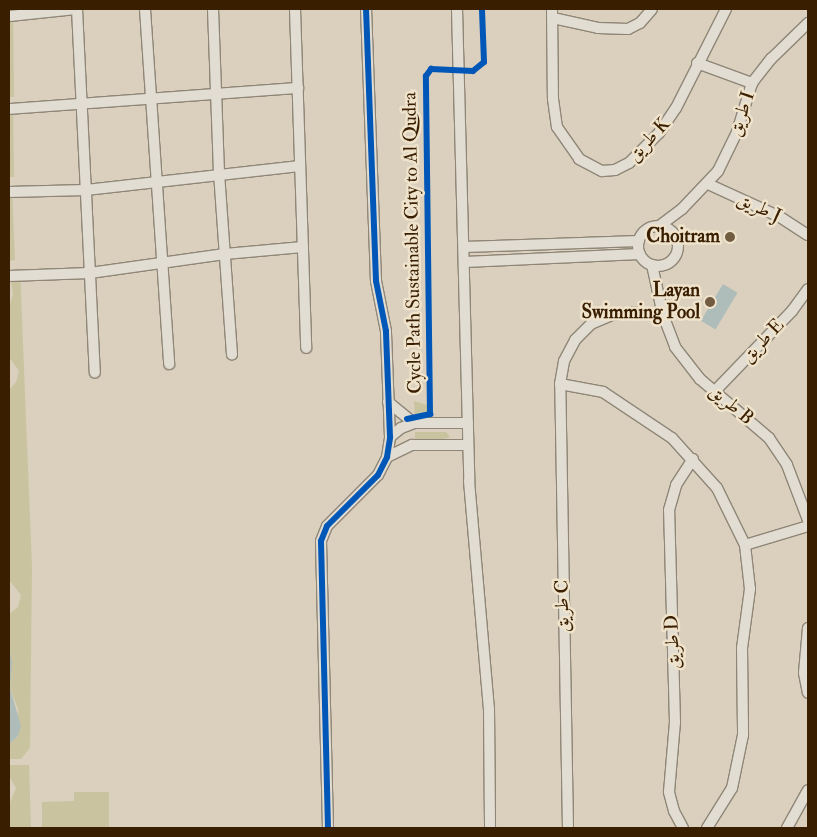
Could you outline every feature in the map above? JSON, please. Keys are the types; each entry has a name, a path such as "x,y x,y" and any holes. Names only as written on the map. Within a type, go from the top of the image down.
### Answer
{"street":[{"path":"10,16 77,9 95,373"},
{"path":"145,9 169,364"},
{"path":"213,9 219,173 232,355"},
{"path":"295,9 306,348"},
{"path":"366,9 376,282 390,358 386,367"},
{"path":"457,9 465,262 468,444 473,553 489,709 490,828"},
{"path":"553,13 598,28 628,29 640,23 652,9"},
{"name":"طريق K","path":"553,13 553,98 557,127 579,159 602,171 615,170 629,164 651,144 676,108 697,63 726,9"},
{"name":"طريق I","path":"658,227 682,209 708,184 729,151 752,83 771,59 808,23"},
{"path":"697,63 752,83"},
{"path":"9,109 298,88"},
{"path":"9,192 86,190 219,173 300,166"},
{"name":"طريق J","path":"708,184 780,217 808,235"},
{"path":"659,288 670,262 677,253 676,237 682,209"},
{"path":"670,262 652,265 640,254 639,241 647,230 658,227 668,229 676,237"},
{"path":"464,246 639,241"},
{"path":"9,276 90,273 225,254 303,247"},
{"path":"465,262 640,254"},
{"name":"طريق B","path":"652,265 659,288 663,315 675,347 700,379 769,438 787,465 808,520"},
{"name":"طريق E","path":"715,391 792,311 808,289"},
{"name":"طريق C","path":"568,828 560,384 564,361 575,340 598,321 612,315 635,312"},
{"path":"328,828 321,541 327,526 371,484 387,457 390,437 386,367 383,358 386,331"},
{"path":"560,384 589,387 616,399 658,428 693,459 717,488 745,545 750,589 742,648 743,735 732,788 707,828"},
{"path":"388,402 414,424"},
{"path":"390,437 400,428 414,424 468,423"},
{"path":"390,437 412,446"},
{"path":"387,457 412,446 468,444"},
{"name":"طريق D","path":"683,828 674,811 670,792 675,722 669,510 676,485 693,459"},
{"path":"745,545 808,526"},
{"path":"808,632 804,673 808,693"},
{"path":"787,828 808,790"}],"shaded area":[{"path":"9,9 13,9 14,97 9,97"},
{"path":"9,103 13,103 14,177 9,177"},
{"path":"9,188 12,188 15,260 9,261"},
{"path":"20,269 32,567 30,748 21,759 9,759 9,744 18,736 18,709 10,688 9,614 18,607 21,595 9,580 9,390 16,382 19,371 9,357 9,308 13,294 9,270"},
{"path":"723,284 738,293 715,330 701,321"},
{"path":"414,401 427,405 434,420 415,422"},
{"path":"415,432 446,432 450,437 438,441 415,442"},
{"path":"9,646 12,662 10,688 21,726 18,736 9,744"},
{"path":"9,765 29,765 31,828 9,828 9,805 16,788 9,776"},
{"path":"74,792 109,792 109,828 42,828 42,802 74,801"}],"cycle path":[{"path":"328,828 321,541 327,526 378,475 387,457 390,437 386,331 376,281 366,9"},
{"name":"Cycle Path Sustainable City to Al Qudra","path":"407,419 430,414 426,76 431,69 473,71 484,62 482,9"}],"place":[{"name":"Choitram","path":"730,237"},
{"name":"Layan Swimming Pool","path":"710,302"}]}
